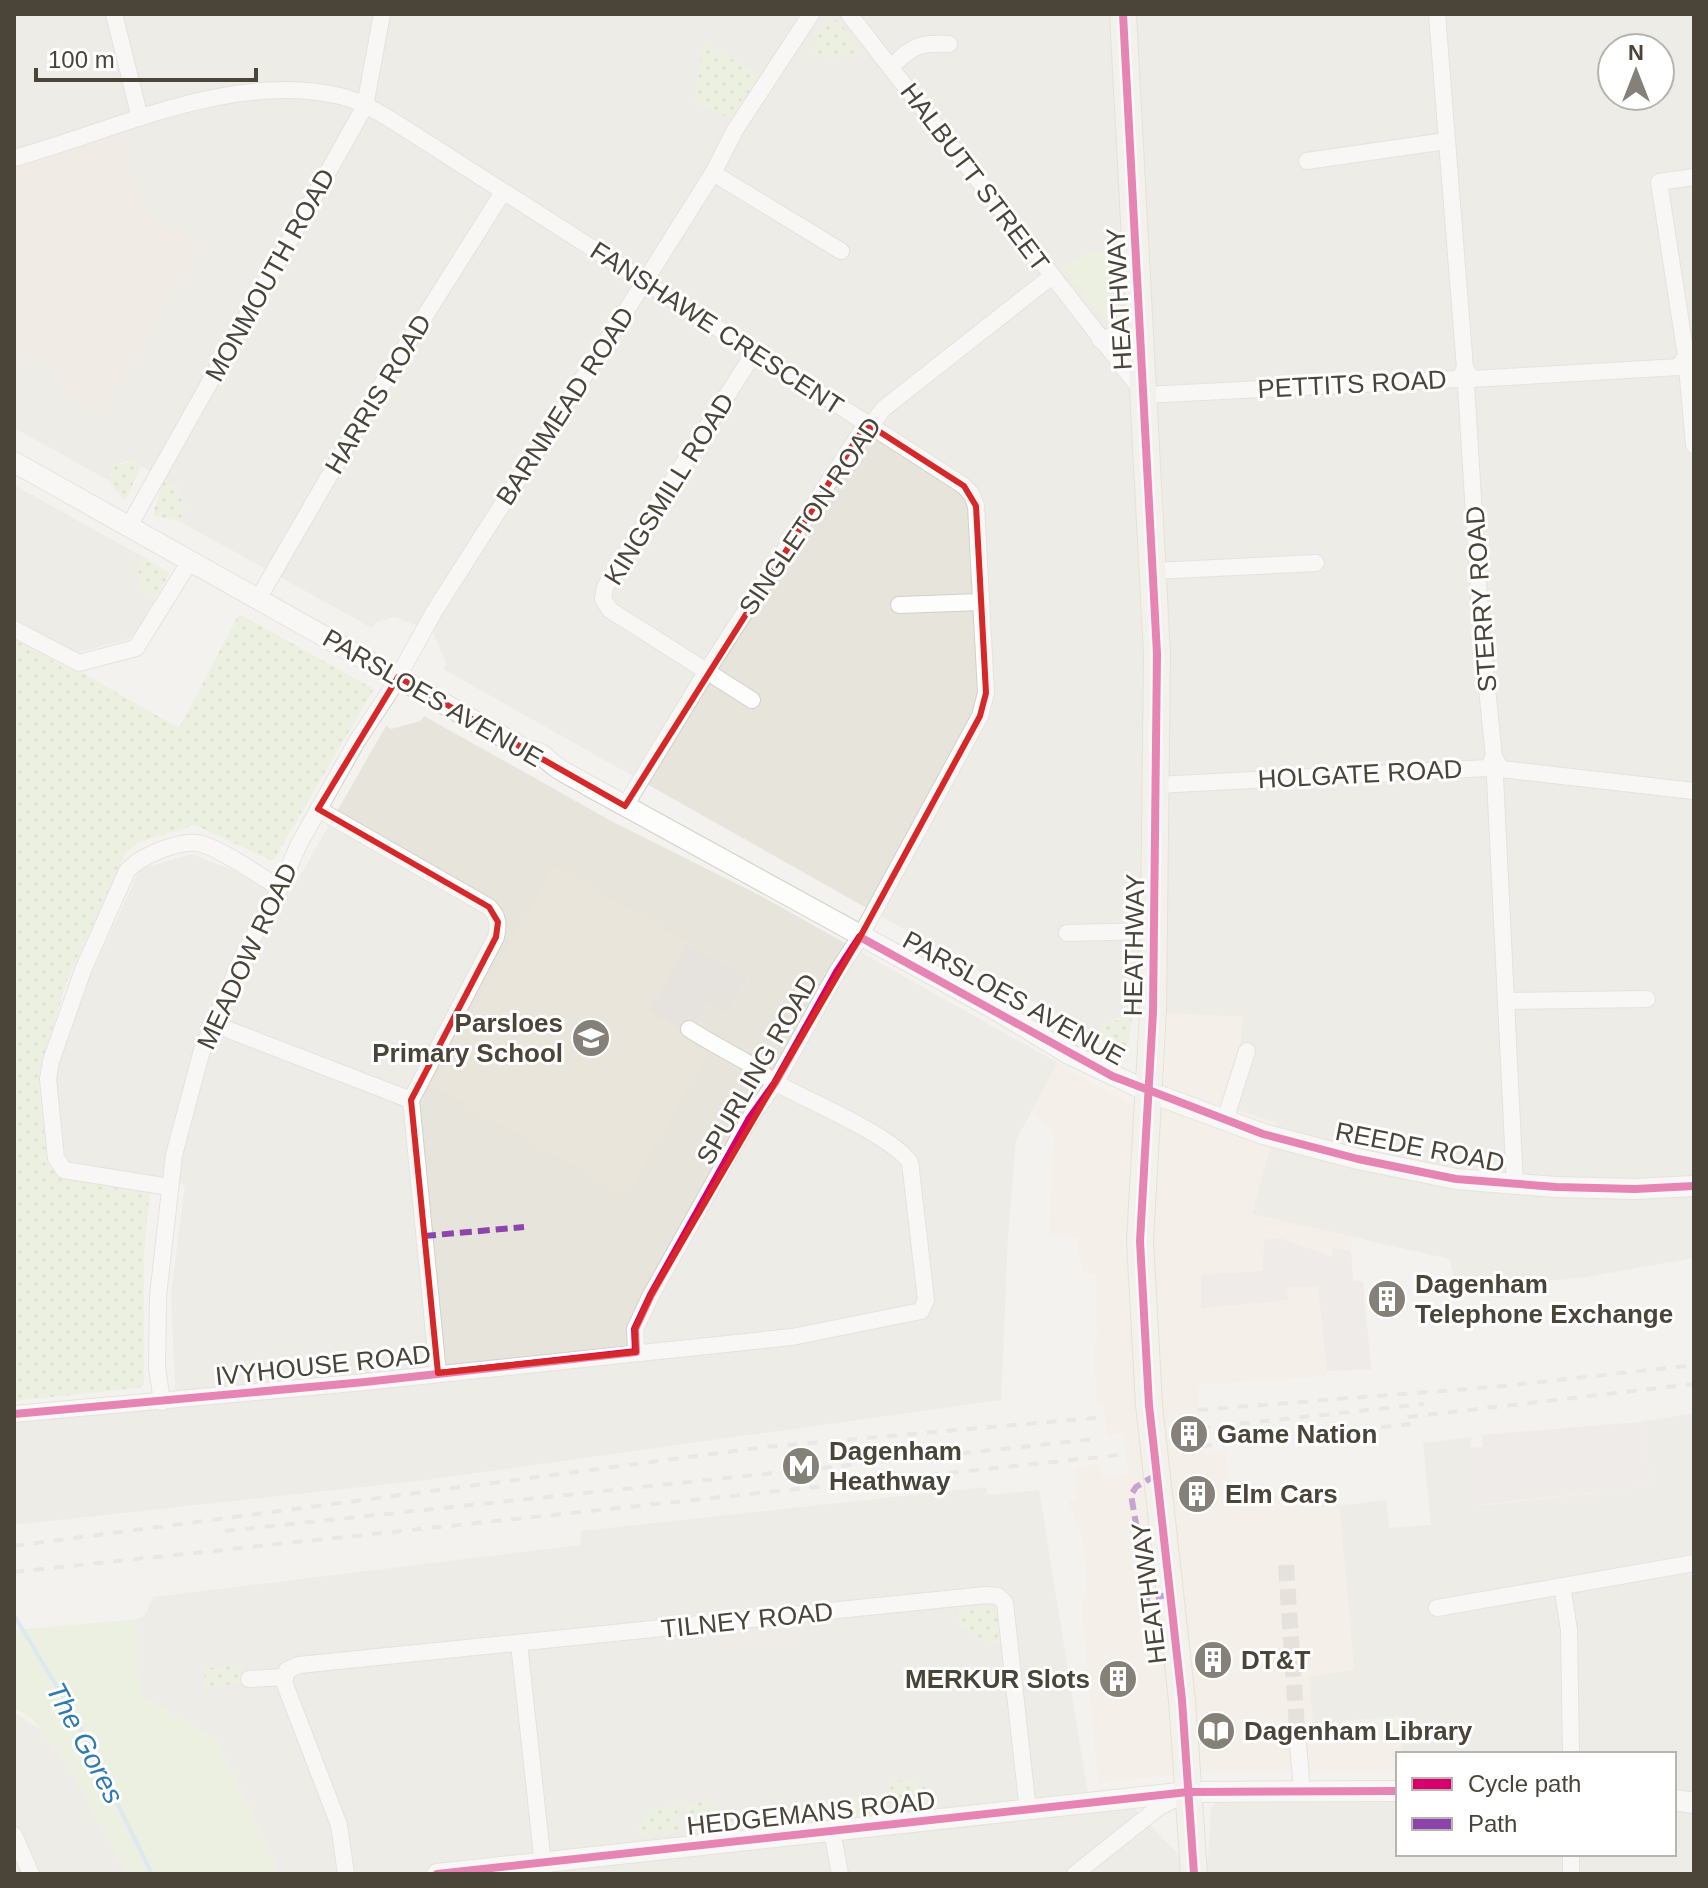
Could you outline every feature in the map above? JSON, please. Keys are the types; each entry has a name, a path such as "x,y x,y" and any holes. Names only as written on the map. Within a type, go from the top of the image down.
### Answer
{"main road":[{"name":"HEATHWAY","path":"1123,14 1154,571 1154,931 1140,1241 1156,1475 1182,1700 1194,1874"}],"street":[{"path":"114,14 140,118"},
{"name":"MONMOUTH ROAD","path":"129,526 365,106 382,14"},
{"name":"BARNMEAD ROAD","path":"398,677 435,610 811,14"},
{"name":"HALBUTT STREET","path":"849,14 1145,395"},
{"name":"STERRY ROAD","path":"1437,14 1465,368 1481,629 1494,757 1515,1185"},
{"path":"891,67 920,43 949,44"},
{"name":"FANSHAWE CRESCENT","path":"14,158 140,118 230,94 272,89 343,97 365,106 503,192 964,486 976,506 986,693 980,716 860,937"},
{"path":"1307,161 1446,141"},
{"path":"713,173 841,251"},
{"path":"1694,177 1659,182 1686,356 1694,445"},
{"name":"HARRIS ROAD","path":"258,599 384,381 503,192"},
{"name":"SINGLETON ROAD","path":"625,806 707,671 863,429 883,409 1052,276"},
{"path":"1100,340 1141,327"},
{"name":"KINGSMILL ROAD","path":"707,671 610,610 603,599 605,587 754,353"},
{"name":"PETTITS ROAD","path":"1145,395 1459,379 1465,368 1472,379 1679,367 1686,356"},
{"name":"PARSLOES AVENUE","path":"14,462 528,751 542,754 552,765 993,1008 1069,1054 1149,1092"},
{"path":"14,629 79,663 136,648 190,561"},
{"path":"1154,571 1316,563"},
{"path":"899,605 981,602"},
{"path":"707,671 752,700"},
{"name":"MEADOW ROAD","path":"162,1402 157,1367 158,1296 169,1187 184,1112 211,1023 299,844 398,677"},
{"name":"HOLGATE ROAD","path":"1156,785 1488,768 1494,757"},
{"name":"HOLGATE ROAD","path":"1494,757 1501,769 1694,791"},
{"path":"318,809 489,907 496,914 496,937 411,1100 438,1373"},
{"path":"169,1187 78,1174 64,1170 56,1158 48,1079 51,1061 83,970 127,871 136,860 148,855 179,845 199,843 280,888"},
{"path":"1067,933 1154,931"},
{"name":"SPURLING ROAD","path":"636,1352 635,1329 638,1320 750,1118 775,1083 860,937"},
{"path":"1507,1001 1647,999"},
{"path":"211,1023 411,1100"},
{"name":"IVYHOUSE ROAD","path":"14,1414 162,1402 792,1337 921,1311 925,1305 910,1162 899,1149 775,1083 751,1065 689,1029"},
{"path":"1225,1120 1247,1051"},
{"name":"REEDE ROAD","path":"1149,1092 1263,1134 1358,1159 1456,1179 1515,1185 1635,1189 1694,1186"},
{"path":"1437,1608 1694,1563"},
{"path":"1562,1586 1569,1630 1571,1752"},
{"name":"TILNEY ROAD","path":"249,1679 284,1677 287,1670 299,1665 998,1596 1005,1603 1028,1811"},
{"path":"519,1643 543,1868"},
{"path":"284,1677 339,1825 346,1874"},
{"path":"1298,1744 1302,1791"},
{"name":"HEDGEMANS ROAD","path":"437,1874 543,1868 832,1831 1188,1792 1396,1791"},
{"path":"1075,1874 1158,1808 1188,1792"},
{"path":"832,1831 840,1874"},
{"path":"14,1835 31,1874"}],"highlighted area":[{"path":"869,425 964,486 976,506 986,693 980,716 860,937 651,1295 635,1329 636,1352 438,1373 411,1100 496,937 498,922 489,907 318,809 398,677 625,806 863,429"}],"shaded area":[{"path":"14,14 1694,14 1694,1258 1586,1277 1506,1285 1504,1298 1477,1295 1465,1289 1453,1275 1450,1259 1251,1214 1276,1123 1233,1109 1242,1017 1167,1013 1117,1018 1105,1026 1097,1038 443,669 446,663 433,632 395,617 376,622 372,628 179,521 187,507 182,504 179,488 130,460 115,465 108,480 14,428"},
{"path":"122,137 143,214 199,244 102,411 61,390 67,377 23,350 14,364 14,167"},
{"path":"14,485 145,558 137,573 142,590 156,597 137,631 129,639 80,652 72,651 14,618"},
{"path":"424,716 613,822 763,897 1058,1063 1016,1140 1008,1234 1001,1400 426,1480 14,1525 14,1420 176,1408 171,1294 185,1184 79,1167 68,1162 63,1150 55,1073 90,977 140,869 192,854 290,893 386,726 391,729 421,721"},
{"name":"Parsloes Primary School","path":"554,867 750,977 728,1015 709,1005 698,1023 760,1058 749,1076 707,1053 627,1195 431,1085"},
{"path":"687,944 748,978 726,1014 709,1003 691,1034 649,1011"},
{"path":"1167,1013 1243,1017 1240,1046 1252,1047 1233,1108 1277,1123 1252,1214 1354,1237 1351,1252 1353,1281 1363,1281 1371,1369 1327,1371 1325,1376 1199,1385 1198,1400 1203,1454 1226,1452 1231,1500 1338,1489 1354,1669 1309,1678 1313,1723 1403,1716 1402,1752 1396,1752 1396,1772 1211,1771 1098,1783 1082,1609 1087,1579 1082,1538 1068,1500 1077,1500 1076,1467 1100,1464 1102,1477 1128,1474 1123,1434 1107,1435 1104,1405 1097,1405 1093,1342 1097,1341 1096,1274 1083,1272 1078,1251 1079,1238 1049,1236 1054,1132 1031,1111 1058,1063 1129,1104 1155,1102 1165,1079"},
{"path":"1279,1238 1332,1257 1332,1248 1351,1252 1353,1281 1363,1281 1371,1369 1327,1371 1318,1286 1287,1287 1288,1300 1201,1308 1201,1275 1263,1271 1264,1240"},
{"path":"1694,1413 1694,1874 280,1874 218,1741 141,1696 137,1672 137,1619 144,1617 153,1597 580,1545 581,1531 986,1487 988,1495 1039,1490 1088,1795 1130,1804 1180,1856 1208,1858 1211,1808 1218,1799 1396,1782 1396,1856 1676,1856 1676,1752 1402,1752 1402,1716 1313,1724 1309,1677 1354,1669 1339,1506 1386,1500 1389,1528 1431,1525 1423,1443 1472,1437 1470,1449 1479,1506 1652,1486 1640,1422"},
{"path":"1640,1422 1652,1486 1479,1505 1475,1497 1470,1448 1483,1447 1482,1435"},
{"path":"803,1615 805,1637 722,1645 720,1623"},
{"path":"14,1712 40,1729 73,1773 127,1874 14,1874"}],"green space":[{"path":"839,21 861,50 835,57 809,52 826,23"},
{"path":"704,43 761,76 733,119 694,103"},
{"path":"1116,247 1119,316 1114,322 1107,322 1063,267 1088,253"},
{"path":"129,459 141,466 126,499 108,480 115,465 127,463"},
{"path":"164,480 179,488 182,504 187,507 179,521 154,516"},
{"path":"145,558 170,573 156,597 142,590 137,572"},
{"path":"239,614 374,689 273,861 195,825 139,842 125,854 67,981 39,1080 50,1168 65,1178 150,1190 144,1254 144,1385 14,1401 14,639 68,669 79,671 179,728"},
{"path":"1132,1017 1128,1048 1122,1049 1097,1038 1112,1022"},
{"path":"990,1605 998,1608 1003,1642 989,1643 959,1625 957,1609"},
{"path":"137,1619 137,1672 141,1696 218,1741 280,1874 127,1874 73,1773 32,1718 14,1708 14,1630"},
{"path":"240,1664 242,1683 206,1688 204,1669"},
{"path":"911,1780 925,1787 927,1803 899,1807 890,1798 889,1782"},
{"path":"877,1795 878,1817 837,1823 837,1818 856,1796"},
{"path":"709,1801 733,1819 733,1825 692,1830 688,1827 686,1804"},
{"path":"678,1805 680,1826 675,1833 637,1836 637,1829 652,1809"}],"waterway":[{"name":"The Gores","path":"14,1615 75,1717 152,1874"}],"tunnel":[{"path":"1286,1565 1298,1744"}],"railway":[{"path":"1198,1410 1504,1386 1694,1365"},
{"path":"1408,1417 1694,1384"},
{"path":"1200,1428 1424,1404"},
{"path":"14,1546 765,1447 1105,1417"},
{"path":"1202,1446 1420,1423"},
{"path":"225,1531 1096,1439"},
{"path":"14,1572 1119,1455"}],"marked path":[{"path":"424,1236 524,1227"},
{"path":"1156,1475 1136,1487 1131,1495 1149,1598 1169,1595"}],"cycle path":[{"path":"1123,14 1157,654 1153,1012 1140,1241 1149,1405 1182,1700 1194,1874"},
{"path":"14,1414 365,1382 636,1352 635,1329 651,1295 750,1118 775,1083 860,937 1112,1076 1263,1134 1358,1159 1456,1179 1556,1187 1635,1189 1694,1186"},
{"path":"437,1874 1188,1792 1396,1791"}],"place":[{"name":"Parsloes Primary School","path":"591,1038"},
{"name":"Dagenham Telephone Exchange","path":"1387,1299"},
{"name":"Game Nation","path":"1189,1434"},
{"name":"Dagenham Heathway","path":"801,1466"},
{"name":"Elm Cars","path":"1197,1494"},
{"name":"DT&T","path":"1213,1660"},
{"name":"MERKUR Slots","path":"1118,1679"},
{"name":"Dagenham Library","path":"1216,1731"}]}
